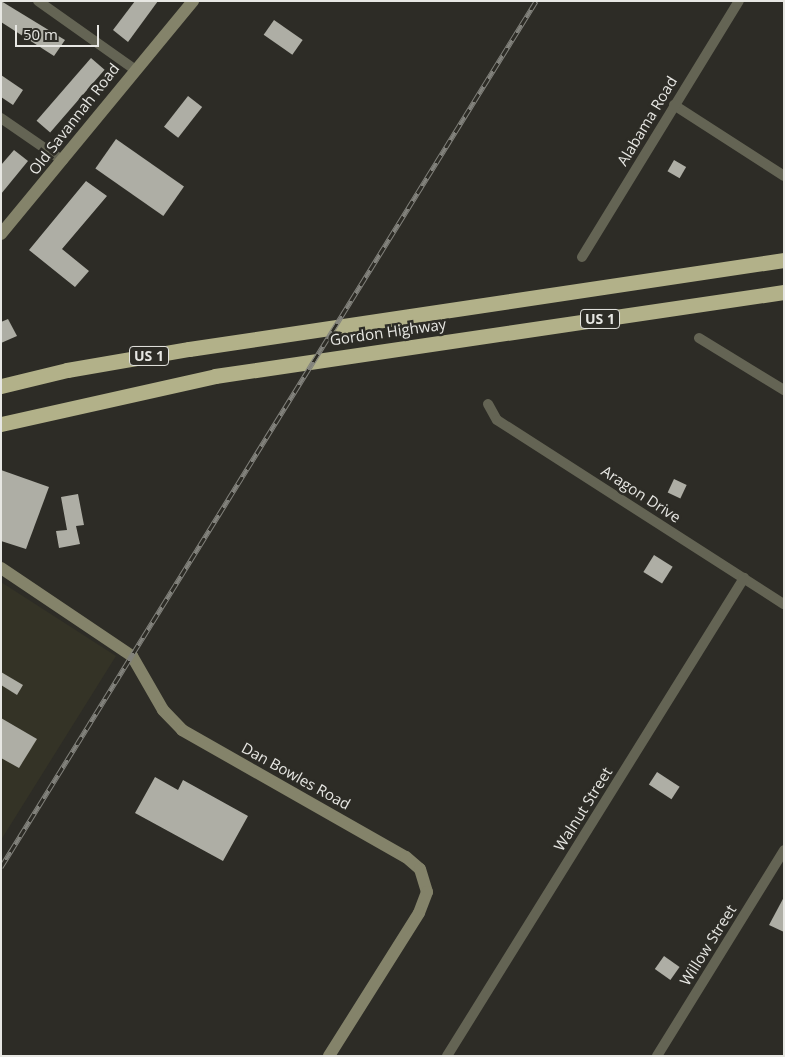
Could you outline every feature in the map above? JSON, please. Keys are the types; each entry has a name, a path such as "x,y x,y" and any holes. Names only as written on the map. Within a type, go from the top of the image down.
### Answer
{"highway":[{"name":"Gordon Highway","path":"1,386 118,361 784,260"},
{"name":"Gordon Highway","path":"1,424 135,392 277,366 784,292"}],"street":[{"path":"38,1 134,69"},
{"name":"Old Savannah Road","path":"1,234 64,161 134,69 193,1"},
{"name":"Alabama Road","path":"582,257 739,1"},
{"path":"674,105 784,176"},
{"path":"1,118 64,161"},
{"path":"699,338 784,390"},
{"name":"Aragon Drive","path":"488,404 498,420 784,604"},
{"name":"Dan Bowles Road","path":"1,568 132,656 163,710 182,730 406,857 420,869 426,892 419,913 329,1056"},
{"name":"Walnut Street","path":"447,1056 744,578"},
{"name":"Willow Street","path":"657,1056 784,850"}],"shaded area":[{"path":"1,582 116,656 1,840"}],"building":[{"path":"1,1 65,40 54,56 1,22"},
{"path":"135,1 158,1 128,42 113,30"},
{"path":"274,20 303,40 292,55 264,35"},
{"path":"91,58 105,70 50,132 37,121"},
{"path":"1,75 23,90 13,105 1,97"},
{"path":"188,96 202,107 178,138 164,127"},
{"path":"116,139 184,187 163,216 95,168"},
{"path":"14,150 28,161 1,194 1,165"},
{"path":"674,160 686,167 680,178 668,171"},
{"path":"86,181 107,196 62,249 89,271 75,287 29,250"},
{"path":"8,319 17,336 1,343 1,322"},
{"path":"1,470 49,487 26,549 1,541"},
{"path":"674,479 687,485 680,499 668,493"},
{"path":"78,494 84,525 76,526 80,544 59,548 56,531 67,530 61,497"},
{"path":"654,555 673,567 662,584 643,572"},
{"path":"1,672 23,685 17,695 1,685"},
{"path":"1,718 37,739 19,768 1,758"},
{"path":"657,772 680,787 671,799 649,785"},
{"path":"155,777 178,790 183,780 248,816 223,861 135,813"},
{"path":"784,897 784,932 769,925"},
{"path":"664,956 680,967 670,980 655,969"}],"railway":[{"path":"1,867 536,1"}]}
